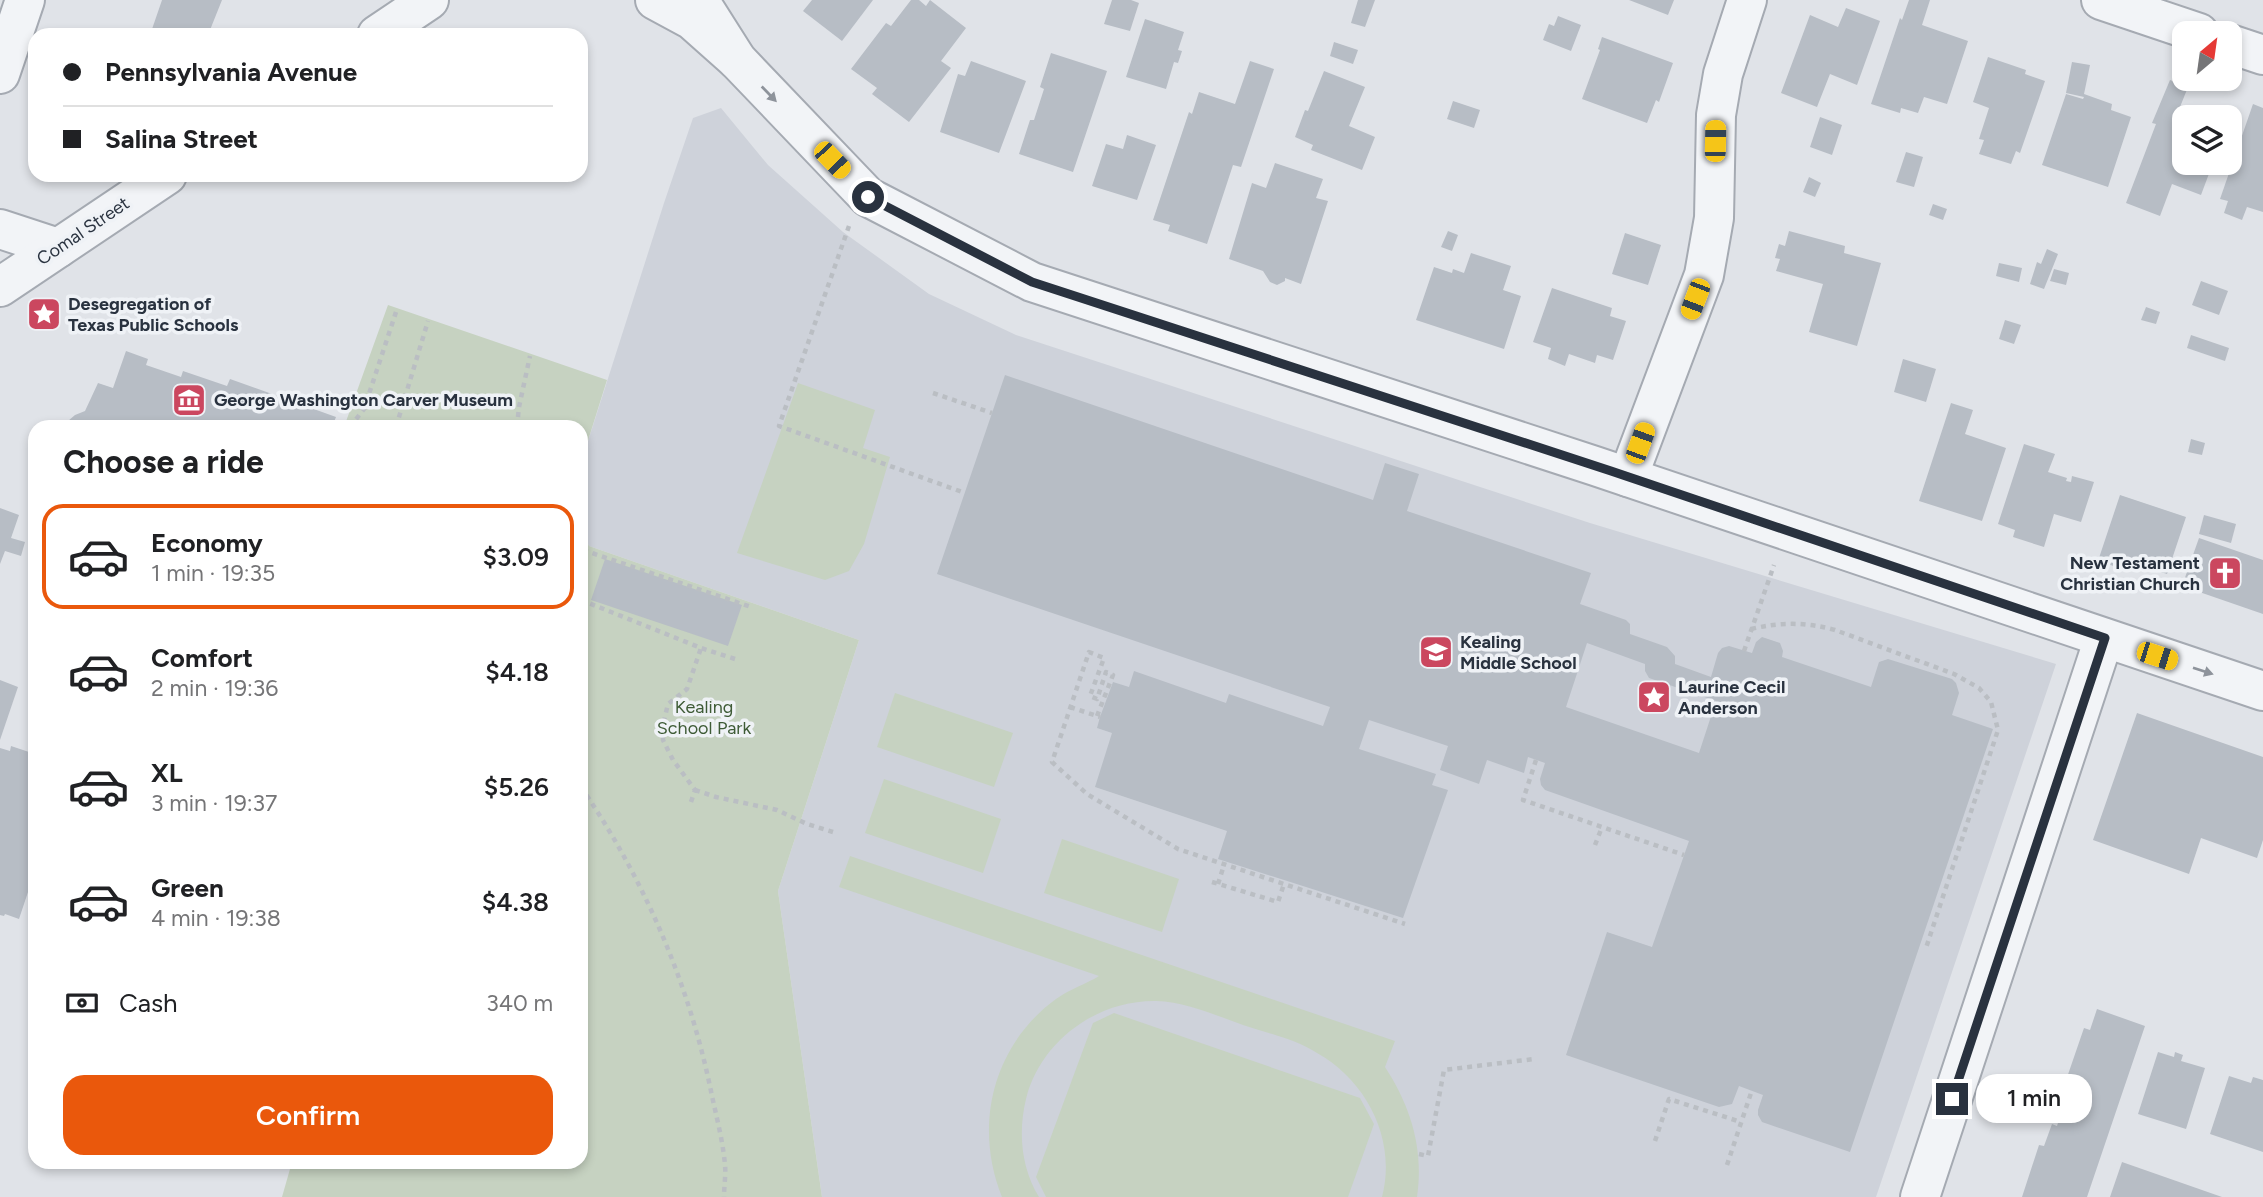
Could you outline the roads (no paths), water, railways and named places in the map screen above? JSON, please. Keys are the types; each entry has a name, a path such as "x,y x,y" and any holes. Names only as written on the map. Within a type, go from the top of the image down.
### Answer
{"street":[{"path":"0,74 25,0"},
{"path":"387,28 429,0"},
{"path":"655,0 692,20 737,60 868,197 1032,282 1628,477 2263,691"},
{"path":"699,0 737,60"},
{"path":"1628,477 1703,275 1714,218 1716,115 1723,74 1747,0"},
{"path":"2101,0 2172,24"},
{"path":"2242,48 2263,55"},
{"name":"Comal Street","path":"0,287 157,182"},
{"path":"0,229 58,248"},
{"path":"1920,1197 2105,638"}],"place":[{"name":"Desegregation of Texas Public Schools","path":"44,314"},
{"name":"George Washington Carver Museum","path":"189,400"},
{"name":"New Testament Christian Church","path":"2225,573"},
{"name":"Kealing Middle School","path":"1436,652"},
{"name":"Laurine Cecil Anderson","path":"1654,697"}],"park label":[{"name":"Kealing School Park","path":"704,717"}]}
